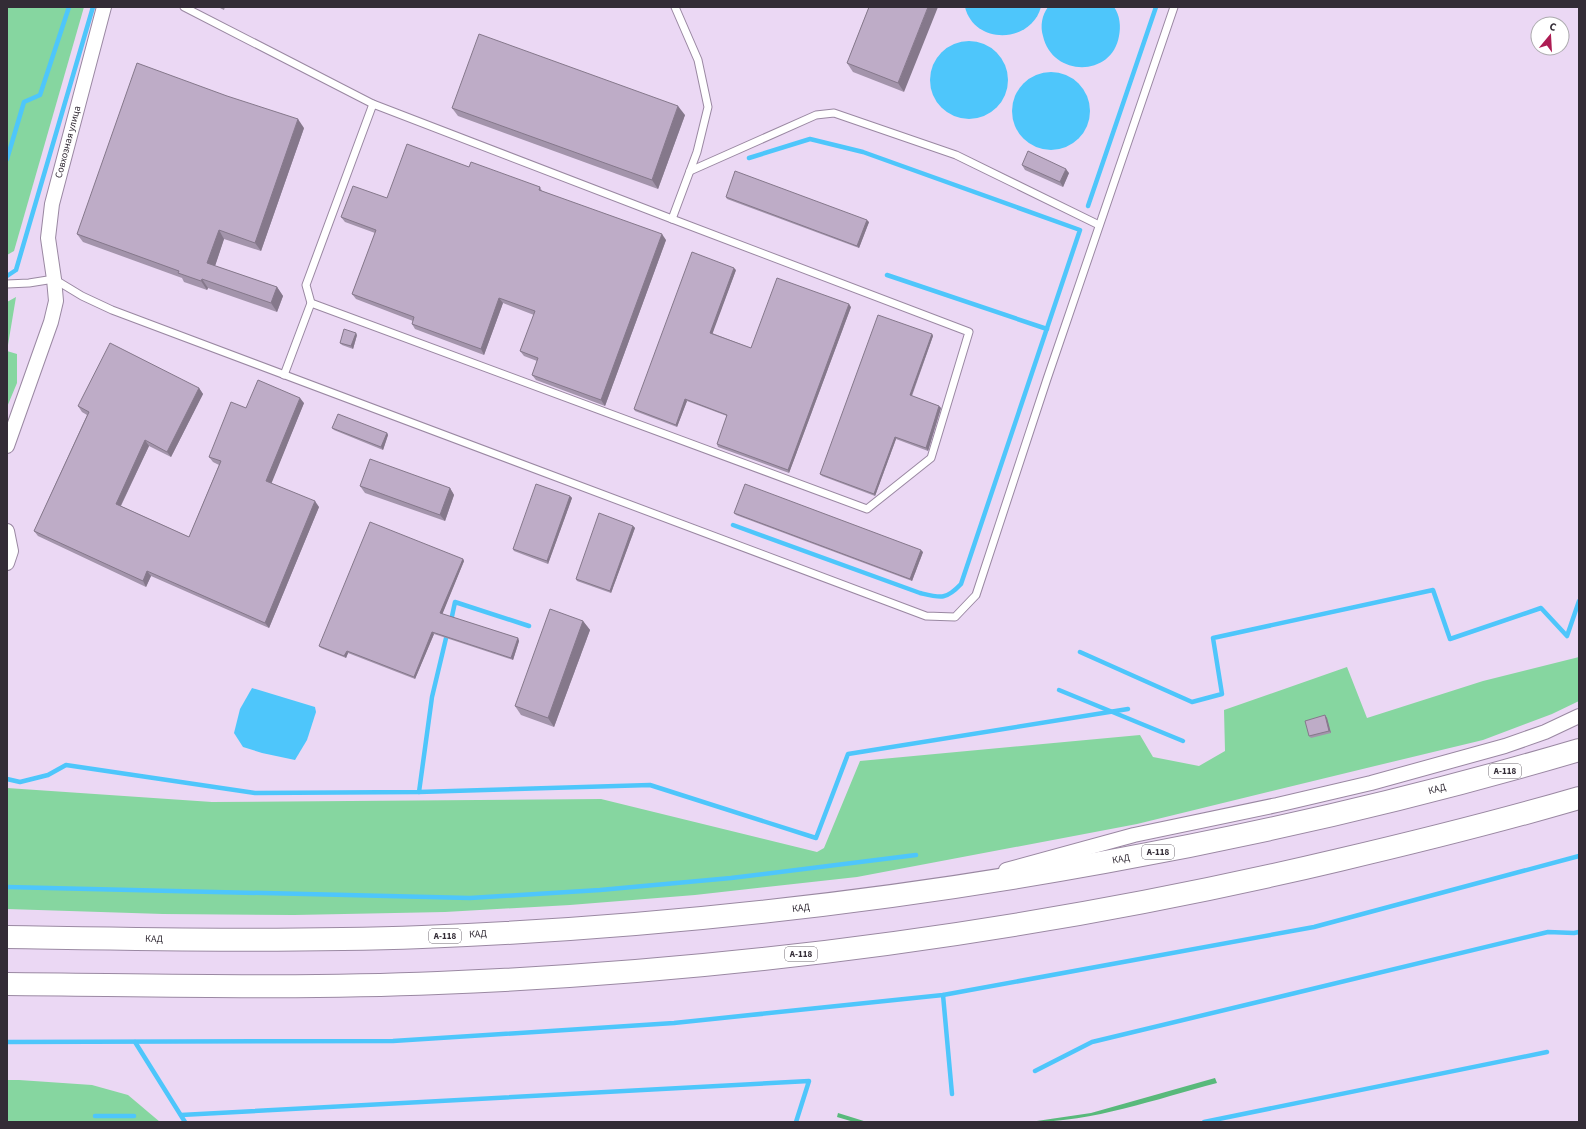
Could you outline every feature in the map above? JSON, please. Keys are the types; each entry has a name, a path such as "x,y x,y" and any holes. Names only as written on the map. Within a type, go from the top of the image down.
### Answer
{"highway":[{"name":"КАД","path":"7,937 259,940 423,937 570,929 760,913 928,892 1155,853 1282,827 1431,791 1579,750"},
{"name":"А-118","path":"7,984 278,986 436,984 584,975 767,958 938,937 1186,894 1429,839 1579,798"}],"street":[{"name":"Совхозная улица","path":"7,446 51,322 56,301 48,238 52,204 104,7"},
{"path":"7,531 10,551 7,563"},
{"path":"928,892 1134,835 1269,807 1378,781 1505,746 1544,732 1579,716"}],"lane":[{"path":"184,7 286,58 373,104 969,332 931,458 867,509 311,303"},
{"path":"672,219 697,152 708,107 698,60 674,7"},
{"path":"7,284 29,283 54,279 82,296 112,310 284,375 926,616 955,618 976,595 1047,379 1174,7"},
{"path":"284,375 311,303 306,285 373,104"},
{"path":"690,170 816,115 834,113 956,155 1099,225"}],"green space":[{"path":"7,7 84,7 14,251 7,255"},
{"path":"16,297 7,351 7,302"},
{"path":"7,351 17,354 17,383 7,407"},
{"path":"1579,657 1579,701 1552,714 1483,740 1137,824 857,877 695,895 570,905 445,912 294,915 163,914 7,909 7,788 212,802 601,799 817,852 824,848 860,761 1140,735 1153,757 1199,766 1225,751 1224,710 1347,667 1367,718 1483,681"},
{"path":"1215,1078 1217,1083 1101,1114 1054,1121 1030,1122 1091,1113"},
{"path":"7,1080 92,1085 128,1095 160,1122 7,1122"},
{"path":"838,1113 867,1122 854,1122 837,1117"}],"water":[{"path":"965,7 1041,7 1035,19 1026,28 1015,33 1003,35 990,33 979,28 970,19"},
{"path":"1048,7 1114,7 1119,17 1120,29 1114,50 1105,59 1094,65 1082,67 1069,65 1058,59 1049,49 1042,32 1042,21"},
{"path":"961,41 977,41 991,47 1002,58 1008,72 1008,88 1002,102 991,113 977,119 961,119 947,113 936,102 930,88 930,72 936,58 947,47"},
{"path":"1043,72 1059,72 1073,78 1084,89 1090,103 1090,119 1084,133 1073,144 1059,150 1043,150 1029,144 1018,133 1012,119 1012,103 1018,89 1029,78"},
{"path":"252,688 315,707 316,712 307,740 295,760 262,753 243,747 234,733 240,709"}],"building":[{"path":"869,7 928,7 898,83 847,63"},
{"path":"479,34 678,106 652,180 452,108"},
{"path":"137,63 227,96 298,119 255,243 219,230 207,263 277,287 271,303 202,279 201,281 178,273 179,271 77,234"},
{"path":"407,144 469,167 471,162 540,187 539,190 662,234 601,400 532,375 538,358 520,351 535,311 499,298 481,349 412,324 414,317 352,294 376,230 341,217 353,186 387,198"},
{"path":"1028,151 1066,169 1060,182 1022,165"},
{"path":"735,171 867,220 857,246 726,197"},
{"path":"692,252 734,268 710,333 751,348 777,278 849,304 788,470 717,444 727,415 685,399 676,425 634,409"},
{"path":"878,315 932,334 910,395 939,406 926,448 895,437 874,494 820,474"},
{"path":"344,329 356,333 351,346 340,343"},
{"path":"110,343 199,388 167,452 145,440 116,504 189,537 221,461 209,457 231,402 246,408 258,380 300,398 266,481 315,501 265,623 147,571 143,581 34,531 89,412 78,406"},
{"path":"338,414 387,433 381,447 332,428"},
{"path":"370,459 450,488 440,515 360,486"},
{"path":"536,484 570,496 547,561 513,549"},
{"path":"745,484 921,550 910,579 734,513"},
{"path":"599,513 633,526 610,591 576,579"},
{"path":"370,522 463,559 440,613 518,638 511,658 432,632 414,677 347,651 344,656 319,646"},
{"path":"550,609 583,621 548,718 515,706"},
{"path":"1325,715 1329,731 1309,736 1305,721"}],"waterway":[{"path":"7,159 24,102 40,95 69,7"},
{"path":"7,276 16,270 93,7"},
{"path":"1088,206 1156,7"},
{"path":"733,525 920,593 938,597 947,595 956,589 961,584 1080,230 863,152 810,139 749,158"},
{"path":"887,275 1047,329"},
{"path":"1080,652 1192,702 1222,694 1213,638 1433,590 1450,639 1541,608 1567,636 1579,601"},
{"path":"451,621 455,602 529,626"},
{"path":"419,792 432,697 447,634"},
{"path":"1059,690 1183,741"},
{"path":"7,779 20,782 48,775 66,765 255,793 419,792 650,785 816,838 848,754 1128,709"},
{"path":"7,887 470,898 600,890 731,878 916,855"},
{"path":"7,1042 393,1041 674,1023 943,995 1314,927 1579,856"},
{"path":"1035,1071 1092,1042 1548,932 1579,932"},
{"path":"943,995 952,1094"},
{"path":"135,1042 185,1122"},
{"path":"1204,1122 1547,1052"},
{"path":"181,1115 809,1081 796,1122"},
{"path":"95,1116 134,1116"}]}
